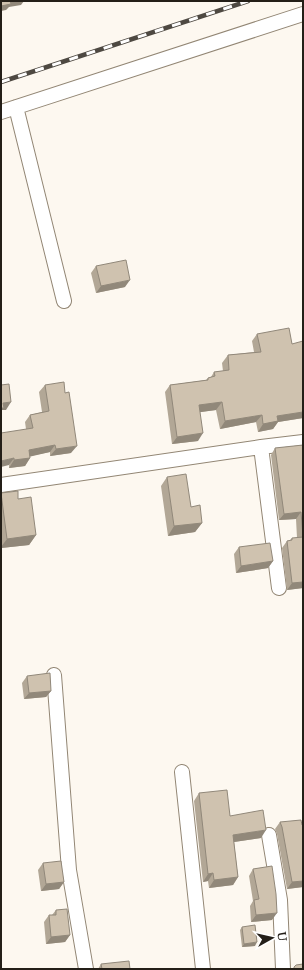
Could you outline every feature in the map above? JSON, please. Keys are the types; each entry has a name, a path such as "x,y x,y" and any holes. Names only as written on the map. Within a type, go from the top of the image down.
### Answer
{"street":[{"path":"1,112 303,14"},
{"path":"16,107 64,301"},
{"path":"1,485 303,442"},
{"path":"261,447 279,588"},
{"path":"54,675 69,870 86,969"},
{"path":"182,772 203,969"},
{"path":"269,835 280,900 283,969"}],"building":[{"path":"1,1 10,1 11,4 1,6"},
{"path":"126,260 130,280 101,286 96,266"},
{"path":"289,328 292,344 303,341 303,412 277,416 278,421 263,424 262,415 225,421 222,402 199,405 203,433 177,437 170,385 208,380 208,378 215,376 214,372 229,370 228,355 261,352 257,334"},
{"path":"64,382 65,393 69,392 77,446 56,449 55,445 29,450 30,458 14,460 14,458 1,461 1,433 33,428 30,415 49,411 45,385"},
{"path":"9,384 11,402 3,403 4,408 1,408 1,385"},
{"path":"303,445 303,537 301,512 284,514 275,448"},
{"path":"186,474 191,507 200,505 202,523 174,526 167,477"},
{"path":"18,491 18,499 31,497 36,535 7,539 1,493"},
{"path":"303,537 303,582 292,583 287,541 292,540 292,538"},
{"path":"270,543 273,561 241,566 239,547"},
{"path":"50,673 51,691 29,693 27,676"},
{"path":"227,790 230,816 263,810 266,830 233,835 238,877 214,880 213,873 208,874 199,793"},
{"path":"301,820 303,825 303,881 292,882 280,822"},
{"path":"61,861 64,882 46,884 43,863"},
{"path":"272,866 277,913 256,915 254,900 259,899 253,869"},
{"path":"67,909 70,935 51,937 49,915 56,915 56,910"},
{"path":"255,925 257,942 244,944 242,927"},
{"path":"129,961 130,969 102,969 101,964"},
{"path":"303,964 303,969 294,969 296,965"}],"railway":[{"path":"1,82 248,1"}]}
